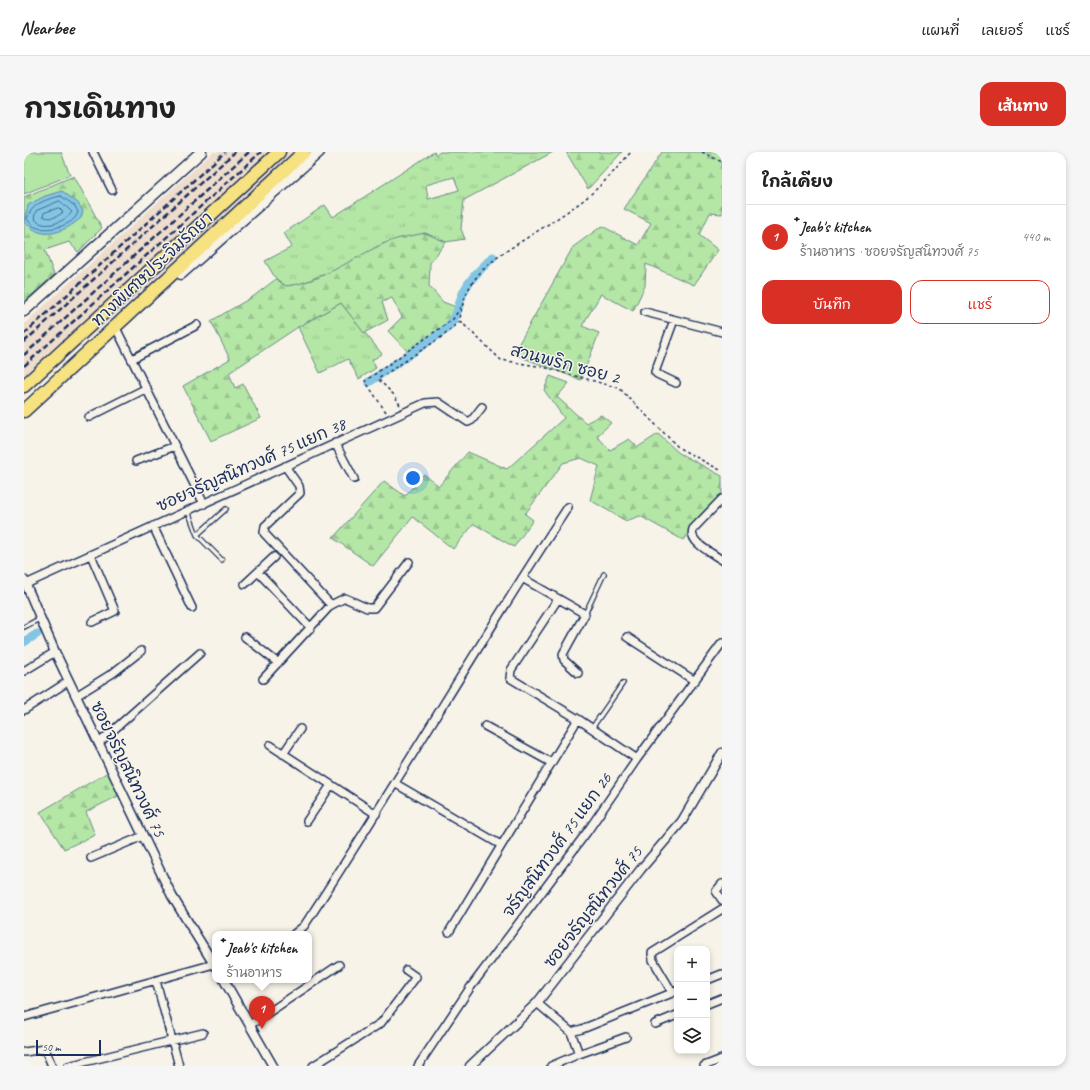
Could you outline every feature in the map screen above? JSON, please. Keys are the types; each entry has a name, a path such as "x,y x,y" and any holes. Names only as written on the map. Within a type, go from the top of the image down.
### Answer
{"highway":[{"name":"ทางพิเศษประจิมรัถยา","path":"24,386 279,152"},
{"name":"ทางพิเศษประจิมรัถยา","path":"24,412 304,152"}],"main road":[{"path":"24,311 201,152"},
{"path":"24,412 319,152"}],"street":[{"path":"93,152 112,190"},
{"path":"645,312 722,332"},
{"path":"674,320 655,372 656,374 676,383"},
{"path":"132,359 197,325"},
{"path":"117,330 204,504"},
{"path":"89,417 147,388"},
{"name":"ซอยจรัญสนิทวงศ์ 75 แยก 38","path":"25,582 91,555 424,403 437,402 468,422 472,420 482,407"},
{"path":"335,443 354,479"},
{"path":"136,461 175,446"},
{"path":"285,466 300,488 300,495 265,526 263,530 264,533 331,605"},
{"path":"722,499 693,529 692,534 694,540 722,560"},
{"path":"298,931 304,926 396,784 522,578 568,507"},
{"path":"154,526 192,608"},
{"path":"91,555 115,610 92,622"},
{"path":"245,584 274,557"},
{"path":"263,679 331,605 345,598 367,608 374,608 409,562"},
{"path":"258,572 311,628"},
{"path":"522,578 585,614 563,654 564,660 578,673"},
{"name":"ซอยจรัญสนิทวงศ์ 75","path":"25,582 55,652 100,742 172,896 212,960"},
{"path":"558,599 511,670 509,676 511,680 578,718 637,758"},
{"path":"245,637 278,663"},
{"path":"627,637 694,681"},
{"name":"จรัญสนิทวงศ์ 75 แยก 26","path":"418,1066 470,988 587,832 637,758 722,643"},
{"path":"76,696 114,673 141,650"},
{"path":"24,671 55,652"},
{"path":"100,742 200,653"},
{"path":"24,710 69,681"},
{"path":"449,932 578,718"},
{"path":"485,726 552,763"},
{"path":"283,754 300,729"},
{"path":"270,745 376,814"},
{"name":"ซอยจรัญสนิทวงศ์ 75","path":"470,1066 537,1002 641,869 682,821 722,753"},
{"path":"396,784 501,845"},
{"path":"307,821 331,785"},
{"path":"91,858 143,836"},
{"path":"722,884 716,891 722,900"},
{"path":"571,1032 582,1029 674,991 653,960 652,953 722,909"},
{"path":"250,1025 339,965"},
{"path":"24,1018 212,966"},
{"path":"314,1066 381,1023 416,977 406,970"},
{"path":"710,979 722,974"},
{"path":"156,981 179,1066"},
{"path":"226,983 273,1066"},
{"path":"710,1003 722,998"},
{"path":"537,1002 571,1032 579,1054"},
{"path":"655,1024 674,1016"},
{"path":"68,1066 203,1033"},
{"path":"551,1066 626,1037"},
{"path":"24,1052 45,1049 52,1066"},
{"path":"704,1066 722,1059"}],"lane":[{"path":"197,535 226,509"},
{"path":"188,511 197,535 222,560"},
{"path":"585,614 604,574"},
{"path":"24,627 41,618"},
{"path":"592,728 623,683"}],"path":[{"path":"391,418 364,381 453,319 461,306 468,288 484,267 504,251 587,197 620,165 630,152"},
{"path":"702,152 722,162"},
{"path":"400,405 394,396 378,379 443,336 460,321 461,306"},
{"name":"สวนพริก ซอย 2","path":"460,321 501,360 542,367 619,388 679,448 722,471"}],"shaded area":[{"path":"213,152 295,152 24,397 24,324"}],"green space":[{"path":"24,152 61,152 70,175 24,194"},
{"path":"434,152 436,155 440,152 553,152 464,200 461,229 465,239 446,242 425,233 382,244 345,266 300,284 286,286 276,279 265,261 292,247 284,233 325,205 333,217","holes":["454,177 459,190 428,199 426,185"]},
{"path":"566,152 622,152 588,189"},
{"path":"662,152 722,152 722,214 710,213 699,235 718,250 694,285 646,264 645,286 633,311 601,294 582,326 599,333 581,380 513,354 573,247 602,226 638,245 651,223 624,209"},
{"path":"74,176 102,228 78,252 69,242 45,250 54,275 24,302 24,197"},
{"path":"425,233 446,242 430,263 429,286 443,302 456,307 449,325 409,353 388,331 402,317 392,298 382,302 388,320 364,333 341,303 298,327 229,373 235,388 243,384 261,418 211,441 183,386 230,359 211,321 254,296 276,279 286,286 299,284 335,270 386,243"},
{"path":"341,303 382,354 372,360 376,368 359,379 348,359 320,373 298,327"},
{"path":"550,376 569,383 557,397 586,423 601,415 611,423 597,436 610,450 629,439 638,447 658,434 679,453 722,476 722,493 683,540 640,516 626,521 590,500 599,466 581,458 563,463 525,514 533,520 514,547 474,524 453,549 413,517 373,566 333,538 384,481 405,496 424,474 439,486 468,452 507,469 564,418 544,390"},
{"path":"108,772 120,795 86,812 95,835 64,849 40,812"}],"water":[{"path":"62,191 78,203 83,211 81,218 67,228 52,233 38,232 24,221 28,205 45,196"}],"waterway":[{"path":"369,382 445,330 454,319 470,281 493,257"},
{"path":"24,642 37,634"}],"railway":[{"path":"24,334 225,152"},
{"path":"24,342 235,152"},
{"path":"24,355 249,152"},
{"path":"24,366 261,152"}],"place":[{"name":"๋Jeab's kitchen","path":"262,1029"}]}
